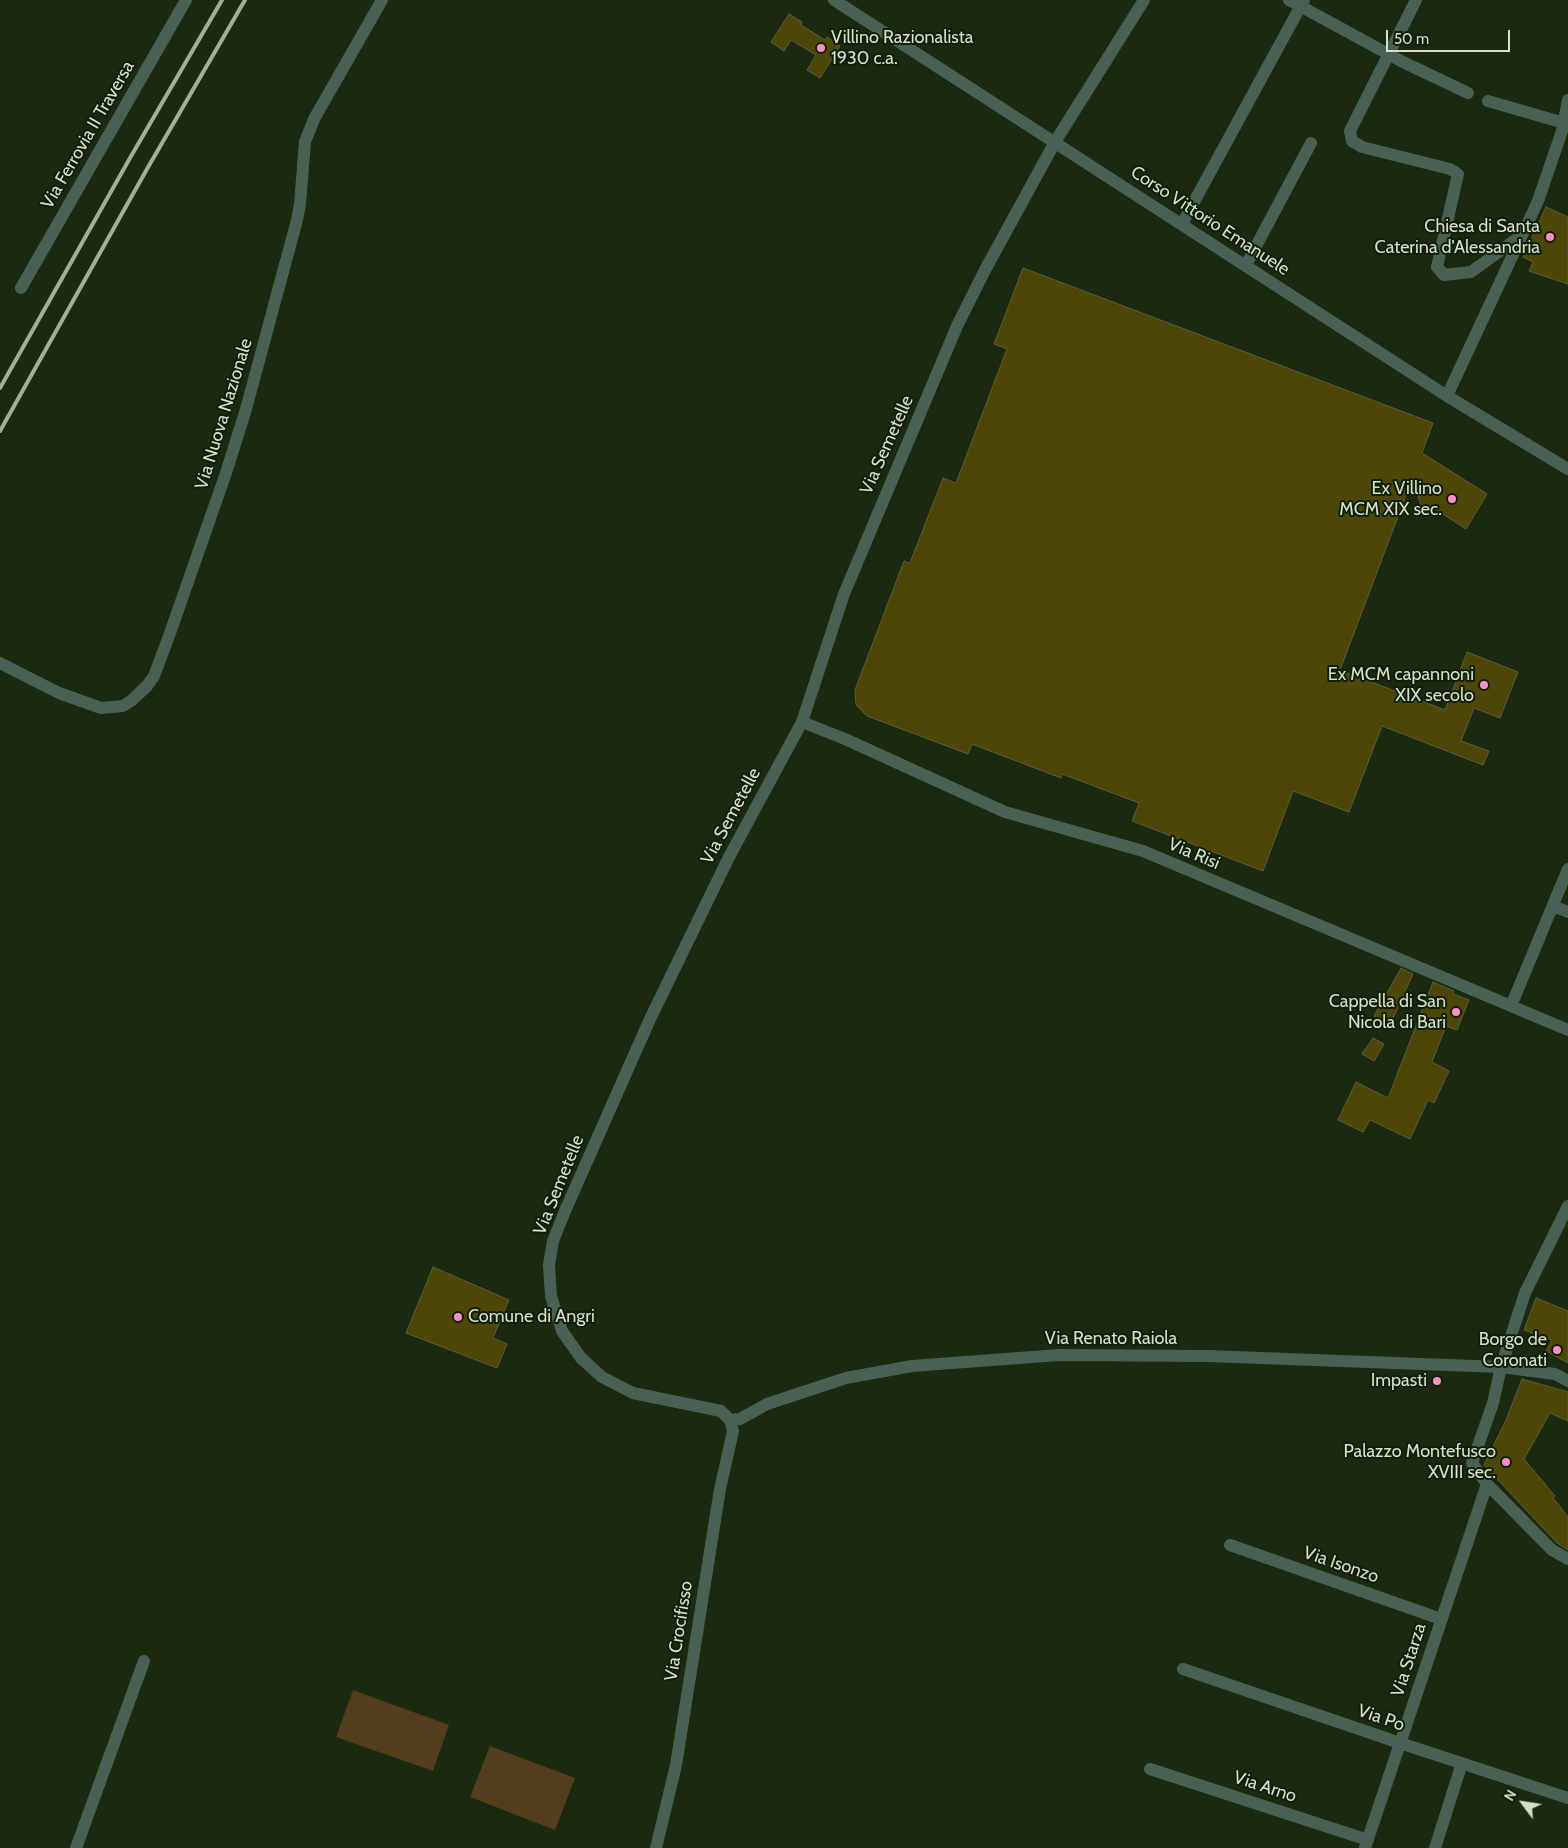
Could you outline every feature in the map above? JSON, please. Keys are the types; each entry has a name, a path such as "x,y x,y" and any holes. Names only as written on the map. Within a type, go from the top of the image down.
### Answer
{"street":[{"name":"Via Ferrovia II Traversa","path":"21,288 186,0"},
{"name":"Via Nuova Nazionale","path":"0,663 59,693 101,708 123,706 147,686 154,676 223,482 246,409 297,220 305,142 314,119 382,0"},
{"name":"Corso Vittorio Emanuele","path":"834,0 1447,396 1568,469"},
{"name":"Via Semetelle","path":"730,1420 721,1411 632,1393 602,1378 581,1358 562,1331 551,1296 549,1265 553,1241 650,1019 729,857 802,722 844,594 957,326 985,270 1055,142 1144,0"},
{"path":"1289,0 1302,3 1388,54 1468,93"},
{"path":"1416,0 1350,131 1352,141 1362,147 1450,169 1458,174 1437,268 1444,275 1471,272 1522,235"},
{"path":"1182,224 1302,3"},
{"path":"1447,396 1538,201 1564,129 1568,100"},
{"path":"1488,101 1564,129"},
{"path":"1246,265 1311,143"},
{"name":"Via Risi","path":"802,722 845,739 1005,812 1143,851 1568,1030"},
{"path":"1511,1006 1568,870"},
{"path":"1553,906 1568,912"},
{"path":"1568,1206 1525,1294 1472,1463 1486,1484 1552,1550 1568,1559"},
{"name":"Via Renato Raiola","path":"730,1420 740,1419 767,1404 846,1378 912,1366 1059,1355 1208,1356 1501,1367 1555,1374 1567,1379"},
{"name":"Via Crocifisso","path":"656,1848 676,1764 720,1489 734,1431 730,1420"},
{"name":"Via Starza","path":"1366,1844 1486,1484"},
{"name":"Via Isonzo","path":"1230,1545 1441,1619"},
{"path":"76,1848 144,1661"},
{"name":"Via Po","path":"1183,1669 1568,1798"},
{"path":"1435,1848 1462,1763"},
{"name":"Via Arno","path":"1150,1768 1366,1844"}],"shaded area":[{"path":"353,1690 449,1725 433,1771 336,1737"},
{"path":"490,1746 575,1778 555,1830 470,1797"}],"building":[{"name":"Villino Razionalista 1930 c.a.","path":"789,14 802,22 801,25 825,40 827,37 840,46 820,78 807,70 816,55 791,40 784,51 771,42"},
{"name":"Chiesa di Santa Caterina d'Alessandria","path":"1546,207 1568,217 1568,284 1529,271 1533,262 1523,257"},
{"path":"1023,268 1433,423 1422,453 1487,494 1466,529 1427,504 1421,506 1413,477 1340,670 1445,710 1467,652 1518,672 1500,718 1474,708 1461,741 1489,751 1483,765 1382,726 1349,812 1293,791 1263,871 1132,821 1139,803 1062,774 1061,778 972,744 968,754 867,716 856,705 855,690 904,561 910,563 943,478 956,483 1007,349 994,344"},
{"path":"1401,968 1413,974 1390,1025 1374,1016"},
{"path":"1433,982 1454,991 1453,994 1469,1000 1457,1030 1446,1026 1432,1062 1449,1071 1434,1103 1428,1100 1410,1139 1370,1120 1363,1132 1338,1120 1356,1082 1388,1098"},
{"path":"1373,1038 1384,1044 1374,1061 1362,1054"},
{"name":"Comune di Angri","path":"433,1267 509,1300 493,1338 507,1344 497,1368 406,1333"},
{"path":"1536,1298 1568,1311 1568,1363 1546,1351 1552,1340 1524,1330"},
{"name":"Palazzo Montefusco XVIII sec.","path":"1522,1379 1568,1392 1568,1421 1550,1413 1524,1459 1555,1496 1553,1498 1568,1517 1568,1550 1557,1543 1484,1465 1506,1420"}],"railway":[{"path":"0,388 222,0"},
{"path":"0,431 147,169 245,0"}],"place":[{"name":"Villino Razionalista 1930 c.a.","path":"821,48"},
{"name":"Chiesa di Santa Caterina d'Alessandria","path":"1550,237"},
{"name":"Ex Villino MCM XIX sec.","path":"1452,499"},
{"name":"Ex MCM capannoni XIX secolo","path":"1484,685"},
{"name":"Cappella di San Nicola di Bari","path":"1456,1012"},
{"name":"Comune di Angri","path":"458,1317"},
{"name":"Borgo de Coronati","path":"1557,1350"},
{"name":"Impasti","path":"1437,1381"},
{"name":"Palazzo Montefusco XVIII sec.","path":"1506,1462"}]}
